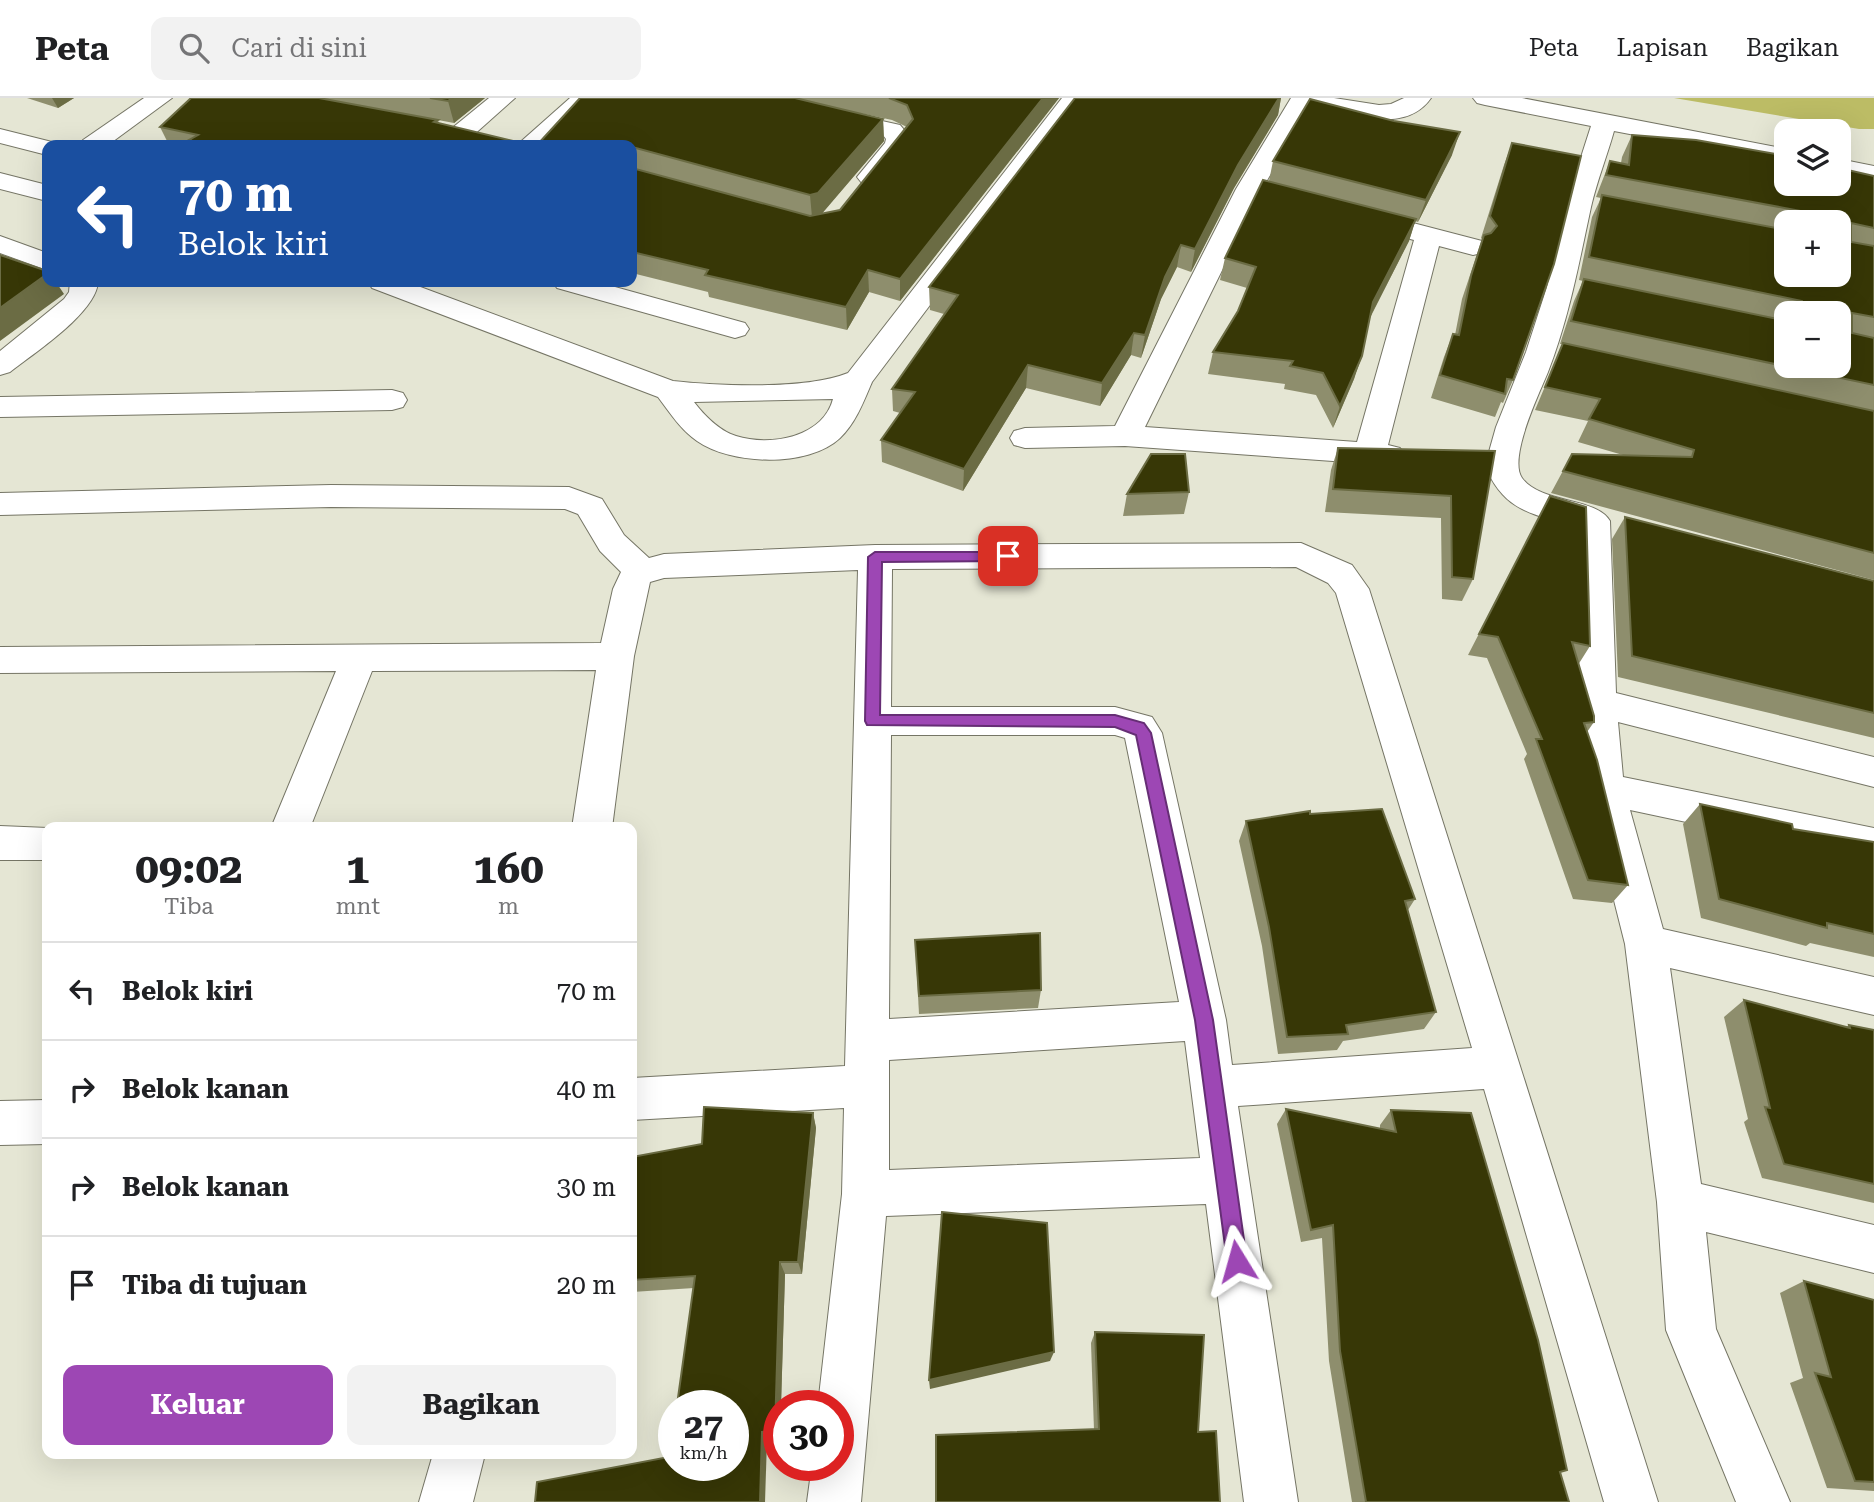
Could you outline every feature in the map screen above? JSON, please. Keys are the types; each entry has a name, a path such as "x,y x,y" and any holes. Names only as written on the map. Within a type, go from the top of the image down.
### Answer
{"street":[{"path":"99,140 160,98"},
{"path":"460,134 503,98"},
{"path":"535,140 584,98"},
{"path":"746,98 891,130 897,134 897,145 856,195"},
{"path":"669,390 694,423 724,444 783,449 805,446 827,432 839,417 858,380 1074,98"},
{"path":"1125,436 1261,193 1295,107 1302,101 1408,108 1419,98"},
{"path":"1485,98 1774,154"},
{"path":"1605,121 1575,290 1555,355 1511,427 1501,466 1509,484 1520,494 1543,505 1605,524 1598,703 1605,789 1646,944 1680,1202 1691,1330 1763,1502"},
{"path":"433,129 486,140"},
{"path":"0,136 42,147"},
{"path":"1851,169 1874,174"},
{"path":"0,181 42,192"},
{"path":"1339,212 1473,247"},
{"path":"1370,453 1429,234"},
{"path":"0,244 42,259"},
{"path":"0,366 74,305 84,287"},
{"path":"395,287 669,390 709,394 810,392 834,390 858,380"},
{"path":"585,287 735,329"},
{"path":"0,407 392,400"},
{"path":"1024,438 1125,436 1417,458"},
{"path":"0,504 331,496 569,498 591,507 604,533 619,553 642,571"},
{"path":"593,822 616,656 630,589 633,580 642,571 664,566 875,557 1301,555 1340,574 1352,589 1631,1502"},
{"path":"845,1390 865,1194 875,557"},
{"path":"0,660 616,656"},
{"path":"291,822 360,657"},
{"path":"1598,703 1874,772"},
{"path":"872,721 1115,721 1139,727 1143,733 1204,1020 1271,1502"},
{"path":"1605,789 1874,845"},
{"path":"0,843 42,844"},
{"path":"1646,944 1874,996"},
{"path":"868,1041 1204,1020"},
{"path":"1213,1087 1500,1067"},
{"path":"637,1099 867,1086"},
{"path":"0,1123 42,1122"},
{"path":"865,1194 1226,1180"},
{"path":"1680,1202 1874,1249"},
{"path":"446,1502 458,1459"},
{"path":"834,1502 836,1481"}],"shaded area":[{"path":"1674,98 1874,98 1874,129 1851,128 1851,119 1799,119"}],"building":[{"path":"191,98 319,98 438,120 434,122 509,140 189,140 198,135 160,127"},
{"path":"430,98 452,98 448,101"},
{"path":"580,98 795,98 883,119 818,193 810,195 637,148 637,140 542,140"},
{"path":"889,98 1043,98 900,279 868,270 846,307 705,275 708,270 637,253 637,169 810,216 840,210 913,119 907,105"},
{"path":"1075,98 1279,98 1238,165 1195,249 1181,245 1165,277 1145,335 1134,333 1102,383 1028,365 964,469 881,440 915,392 892,389 958,295 929,287"},
{"path":"1310,99 1394,121 1460,132 1426,200 1273,161"},
{"path":"1632,135 1696,140 1774,154 1774,196 1851,196 1851,171 1874,176 1874,228 1851,223 1851,210 1796,210 1606,175 1610,161 1629,165"},
{"path":"1512,143 1581,156 1554,264 1513,380 1507,379 1505,394 1440,375 1453,334 1459,335 1471,276 1484,235 1491,233 1497,226 1490,216"},
{"path":"1263,180 1416,219 1373,302 1362,356 1340,406 1323,373 1290,366 1293,361 1213,352 1238,311 1256,267 1225,258"},
{"path":"1602,195 1774,228 1774,287 1851,287 1851,242 1874,246 1874,317 1852,313 1852,333 1874,338 1874,385 1841,378 1851,378 1851,301 1802,301 1589,257"},
{"path":"0,255 42,269 42,278 0,308"},
{"path":"1584,279 1774,318 1774,364 1571,321"},
{"path":"1563,343 1874,411 1874,553 1563,471 1572,454 1692,457 1694,450 1589,419 1600,399 1545,387"},
{"path":"1338,448 1495,451 1473,579 1452,577 1451,496 1333,489"},
{"path":"1151,454 1185,454 1189,492 1127,494"},
{"path":"1550,496 1586,507 1590,646 1572,642 1594,716 1594,722 1584,723 1597,760 1628,885 1588,880 1536,739 1542,739 1498,637 1479,634"},
{"path":"1625,517 1874,581 1874,713 1632,656"},
{"path":"1700,804 1792,824 1793,829 1874,842 1874,934 1827,923 1827,928 1719,899"},
{"path":"1382,809 1415,899 1405,901 1436,1012 1346,1025 1348,1034 1287,1037 1269,927 1246,821 1310,811 1310,814"},
{"path":"1040,933 1041,990 919,996 915,940"},
{"path":"1744,1000 1850,1028 1849,1025 1874,1030 1874,1184 1784,1164 1765,1107 1770,1108"},
{"path":"704,1107 813,1113 798,1262 780,1262 776,1390 763,1390 760,1502 535,1502 537,1482 658,1459 658,1481 749,1481 749,1390 679,1390 695,1276 637,1280 637,1156 702,1144"},
{"path":"1286,1109 1396,1132 1391,1110 1471,1113 1538,1340 1567,1470 1560,1472 1569,1502 1366,1502 1340,1351 1333,1225 1311,1230"},
{"path":"942,1212 1047,1223 1054,1352 929,1380"},
{"path":"1804,1281 1874,1300 1874,1482 1855,1481 1815,1373 1831,1377"},
{"path":"1095,1332 1204,1335 1198,1432 1216,1431 1220,1502 936,1502 936,1435 1099,1429"}],"route":[{"path":"1008,556 875,557 872,721 1115,721 1139,727 1143,733 1204,1020 1237,1261"}]}
